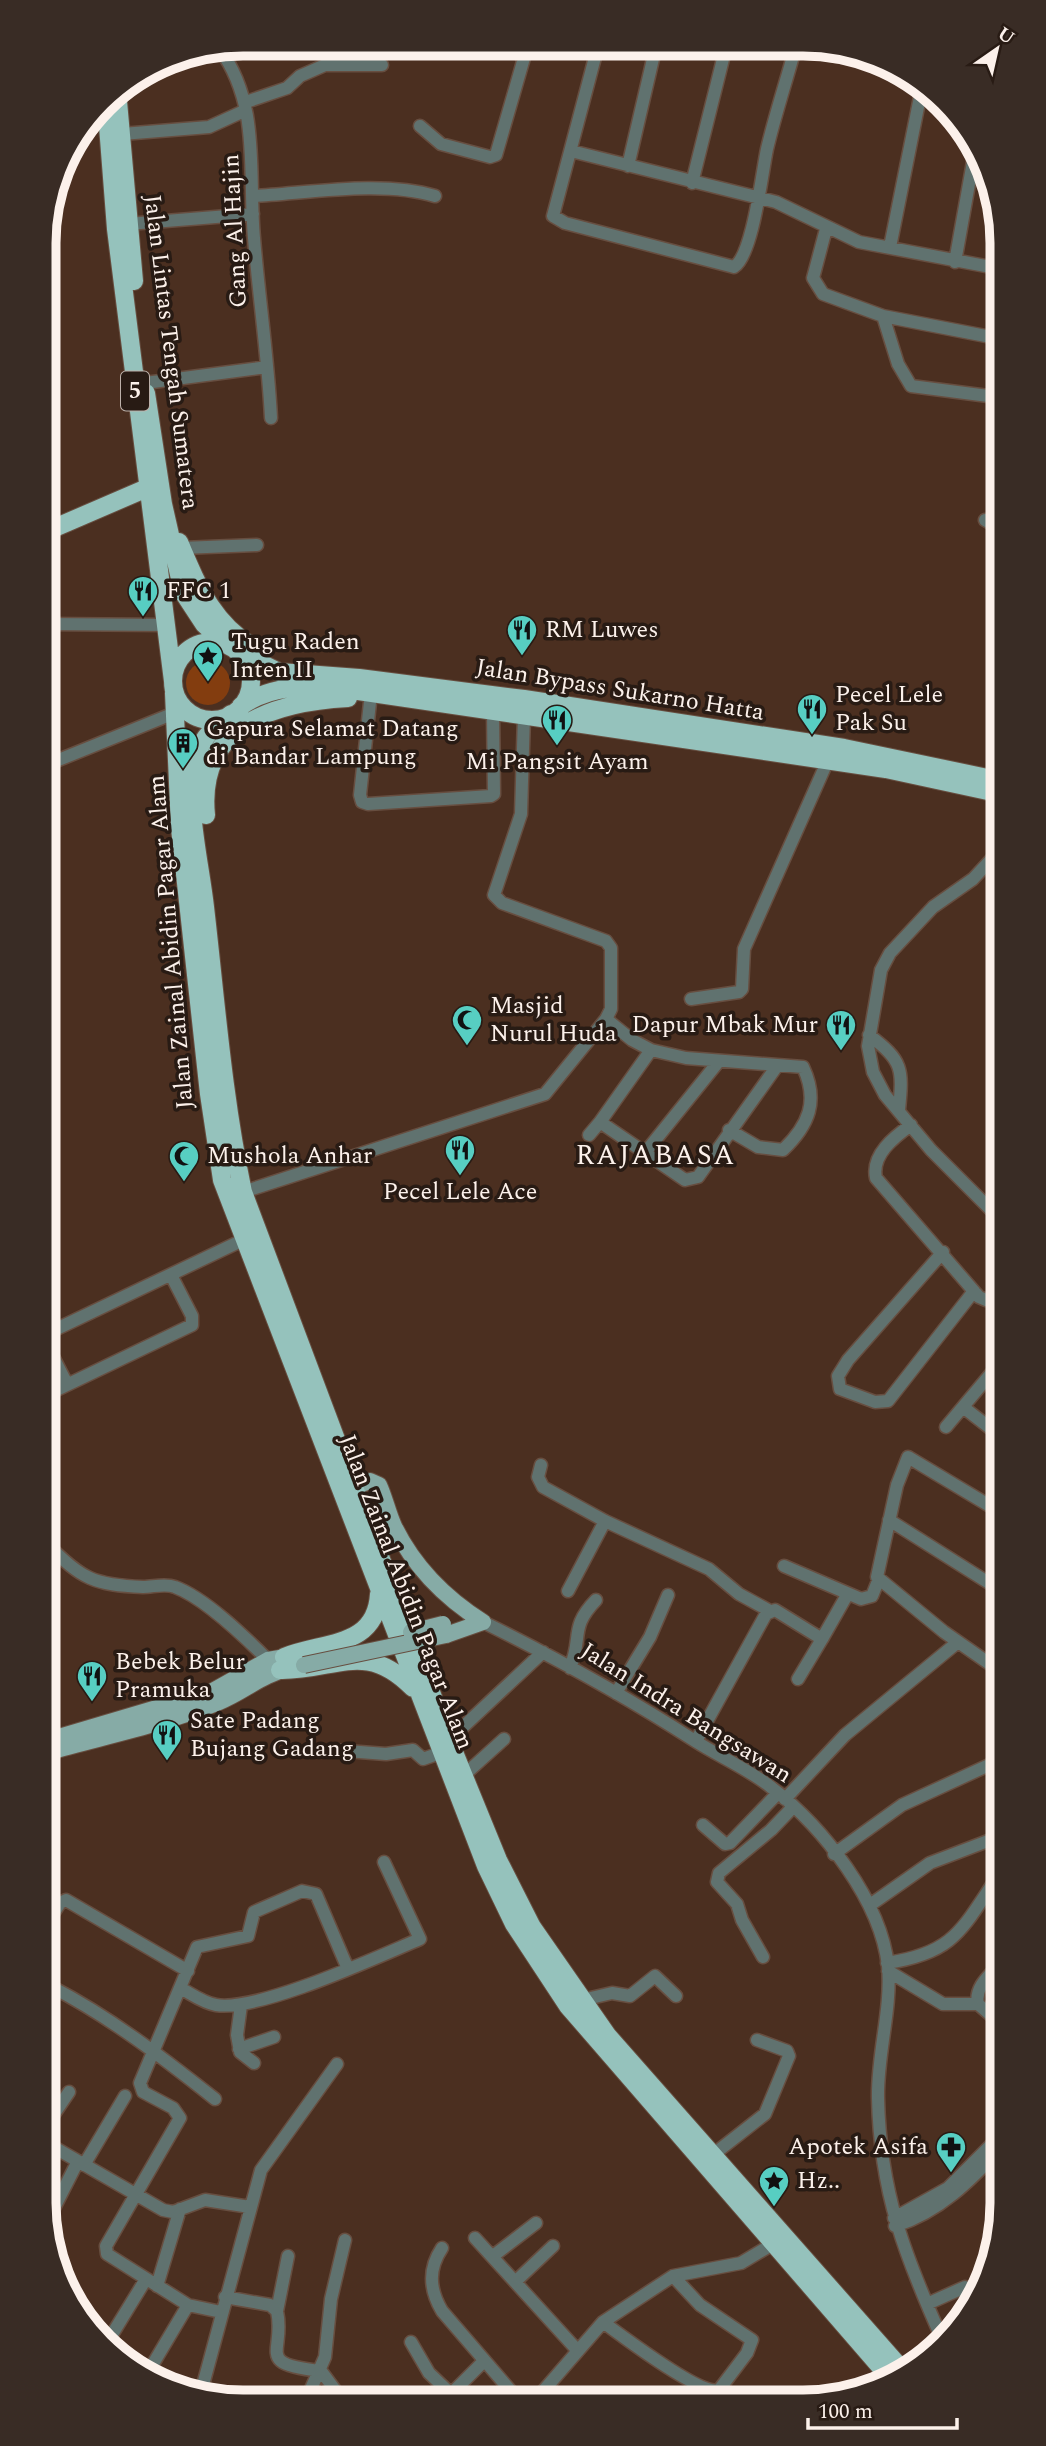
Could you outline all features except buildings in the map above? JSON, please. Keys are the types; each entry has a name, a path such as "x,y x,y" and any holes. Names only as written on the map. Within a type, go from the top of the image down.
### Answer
{"highway":[{"name":"Jalan Lintas Tengah Sumatera","path":"119,103 145,383 163,504 183,592 204,624 233,648"},
{"name":"Jalan Lintas Tengah Sumatera","path":"107,115 116,229 173,687"},
{"path":"56,527 147,488"},
{"path":"163,504 211,609 242,641 289,664 364,688"},
{"path":"208,642 233,648 250,675 250,688 236,710 205,719 187,710 173,687 178,663 190,649 208,642"},
{"name":"Jalan Bypass Sukarno Hatta","path":"233,648 279,672 364,688 524,716 717,737"},
{"name":"Jalan Zainal Abidin Pagar Alam","path":"173,687 177,712 180,828 205,912 233,1147 243,1192 356,1486 444,1746 504,1905 574,2003 773,2244 884,2371"},
{"name":"Jalan Bypass Sukarno Hatta","path":"236,710 259,694 282,687 364,688 744,741 910,760 990,777"},
{"path":"205,912 211,862 204,793 210,762 217,749 248,723 277,709 309,700 352,698 364,688"},
{"name":"Jalan Zainal Abidin Pagar Alam","path":"236,710 215,725 204,738 194,768 192,794 193,874 215,1142 222,1180 243,1240 416,1690 444,1746 464,1776 517,1898 574,2003 607,2035 714,2154 898,2365"},
{"name":"Jalan Bypass Sukarno Hatta","path":"744,741 990,791"},
{"path":"359,1635 374,1616 379,1590"},
{"path":"277,1662 359,1635 369,1637 373,1643 374,1653 368,1660"},
{"path":"277,1662 299,1671 344,1661 368,1660 388,1667 416,1690"}],"main road":[{"name":"Jalan Indra Bangsawan","path":"356,1486 370,1481 379,1485 396,1530 419,1567 434,1585 477,1618"},
{"path":"56,1738 211,1692 277,1662 304,1660 444,1629 477,1618"},
{"path":"56,1750 221,1701 257,1679 277,1662"}],"street":[{"path":"420,126 440,144 490,157 498,152 524,58 521,56"},
{"path":"595,56 571,151 553,206 553,216 565,223 734,267 739,264 760,197 767,150 789,56"},
{"path":"628,166 654,56"},
{"path":"692,183 724,56"},
{"name":"Gang Al Hajin","path":"225,57 235,73 251,134 253,214 271,418"},
{"path":"122,134 209,127 325,65 382,65"},
{"path":"890,247 920,97"},
{"path":"571,151 692,183 760,197 799,212 826,229 859,242 990,267"},
{"path":"955,262 973,164"},
{"path":"254,196 358,190 418,191 435,195"},
{"path":"128,224 253,214"},
{"path":"826,229 813,278 817,288 836,301 883,316 990,337"},
{"path":"883,316 898,365 911,386 990,396"},
{"path":"145,383 267,367"},
{"path":"985,520 990,523"},
{"path":"181,548 257,545"},
{"path":"56,624 166,625"},
{"path":"364,688 360,795 362,802 368,804 494,794 493,711"},
{"path":"56,762 177,712"},
{"path":"243,1192 545,1094 606,1019 612,1003 611,948 606,940 495,898 494,891 521,814 524,716"},
{"path":"56,758 61,760"},
{"path":"691,999 742,989 744,949 828,760"},
{"path":"990,861 973,879 933,907 890,953 881,971 869,1035 873,1072 885,1095 990,1208"},
{"path":"606,1019 632,1040 651,1050 686,1058 803,1068 813,1099 812,1110 795,1138 783,1150 771,1150 729,1130"},
{"path":"869,1035 900,1064 903,1073 899,1110"},
{"path":"589,1135 651,1050"},
{"path":"644,1154 719,1060"},
{"path":"600,1122 685,1180 694,1180 777,1066"},
{"path":"911,1125 880,1154 874,1168 876,1178 943,1252 974,1292 986,1300 990,1298"},
{"path":"56,1329 243,1240"},
{"path":"943,1252 848,1360 838,1376 840,1389 875,1402 888,1401 974,1292"},
{"path":"56,1390 192,1325 192,1316 171,1275"},
{"path":"56,1363 67,1384"},
{"path":"946,1427 990,1375"},
{"path":"963,1407 990,1428"},
{"path":"784,1566 847,1595 867,1599 878,1581 897,1485 908,1457 990,1506"},
{"path":"541,1465 538,1477 543,1487 605,1521 709,1569 767,1614"},
{"path":"889,1520 990,1584"},
{"path":"568,1591 605,1521"},
{"path":"56,1557 79,1574 99,1583 170,1586 182,1590 277,1662"},
{"path":"878,1581 990,1664"},
{"path":"617,1693 650,1637 668,1595"},
{"path":"798,1679 847,1595"},
{"path":"570,1668 575,1657 578,1624 596,1600"},
{"path":"696,1741 767,1614 775,1610 822,1639"},
{"name":"Jalan Indra Bangsawan","path":"477,1618 617,1693 785,1800 835,1854 870,1905 883,1937 888,1967 878,2096 884,2177 895,2222 939,2331"},
{"path":"703,1825 724,1844 730,1843 785,1800 845,1735 905,1689 958,1642"},
{"path":"334,1751 386,1754 413,1750 421,1759 444,1746 543,1652"},
{"path":"464,1776 504,1739"},
{"path":"835,1854 902,1805 990,1765"},
{"path":"763,1957 742,1920 737,1904 717,1882 719,1873 771,1830 785,1800"},
{"path":"870,1905 930,1863 990,1840"},
{"path":"182,1989 207,2003 241,2005 348,1969 420,1939 384,1862"},
{"path":"888,1967 944,1946 963,1928 990,1888"},
{"path":"221,2312 188,2305 107,2254 105,2249 180,2118 173,2108 140,2087 197,1947 248,1936 254,1912 309,1890 316,1894 348,1969"},
{"path":"56,1909 66,1900 188,1972"},
{"path":"888,1967 943,2004 978,2004"},
{"path":"990,1975 976,1997 978,2004 990,2014"},
{"path":"574,2003 612,1993 630,1996 655,1976 676,1996"},
{"path":"56,1989 99,2013 156,2051 215,2099"},
{"path":"241,2005 239,2049 254,2063"},
{"path":"239,2049 274,2037"},
{"path":"714,2154 765,2114 789,2056 787,2051 757,2040"},
{"path":"203,2385 250,2207 266,2159 337,2064"},
{"path":"56,2111 68,2092"},
{"path":"56,2205 125,2096"},
{"path":"895,2222 948,2188 990,2146"},
{"path":"56,2148 163,2210 173,2212 205,2200 228,2201 250,2207"},
{"path":"895,2222 937,2207 966,2185 990,2160"},
{"path":"112,2336 152,2282 180,2209"},
{"path":"493,2256 536,2223"},
{"path":"475,2238 578,2351"},
{"path":"311,2390 321,2371 331,2299 345,2240"},
{"path":"544,2390 603,2322 673,2276 741,2263 773,2244"},
{"path":"514,2282 553,2246"},
{"path":"442,2248 434,2262 432,2294 442,2311 510,2390"},
{"path":"288,2256 277,2311 275,2351 281,2361 297,2369 321,2371 335,2390"},
{"path":"673,2276 700,2305 752,2340 747,2353 717,2390"},
{"path":"927,2304 965,2287"},
{"path":"225,2297 270,2305 277,2311"},
{"path":"152,2366 188,2305"},
{"path":"603,2322 701,2390"},
{"path":"411,2342 429,2373 445,2390"},
{"path":"456,2390 484,2361"}],"shaded area":[{"path":"208,661 224,667 230,683 224,699 208,705 192,699 186,683 192,667"}],"place":[{"name":"FFC 1","path":"143,618"},
{"name":"RM Luwes","path":"522,657"},
{"name":"Tugu Raden Inten II","path":"208,683"},
{"name":"Pecel Lele Pak Su","path":"812,736"},
{"name":"Mi Pangsit Ayam","path":"557,747"},
{"name":"Gapura Selamat Datang di Bandar Lampung","path":"183,770"},
{"name":"Masjid Nurul Huda","path":"467,1047"},
{"name":"Dapur Mbak Mur","path":"841,1052"},
{"name":"Pecel Lele Ace","path":"460,1177"},
{"name":"Mushola Anhar","path":"184,1183"},
{"name":"Bebek Belur Pramuka","path":"92,1703"},
{"name":"Sate Padang Bujang Gadang","path":"167,1762"},
{"name":"Apotek Asifa","path":"951,2174"},
{"name":"Hz..","path":"774,2208"}],"district":[{"name":"RAJABASA","path":"656,1155"}]}
